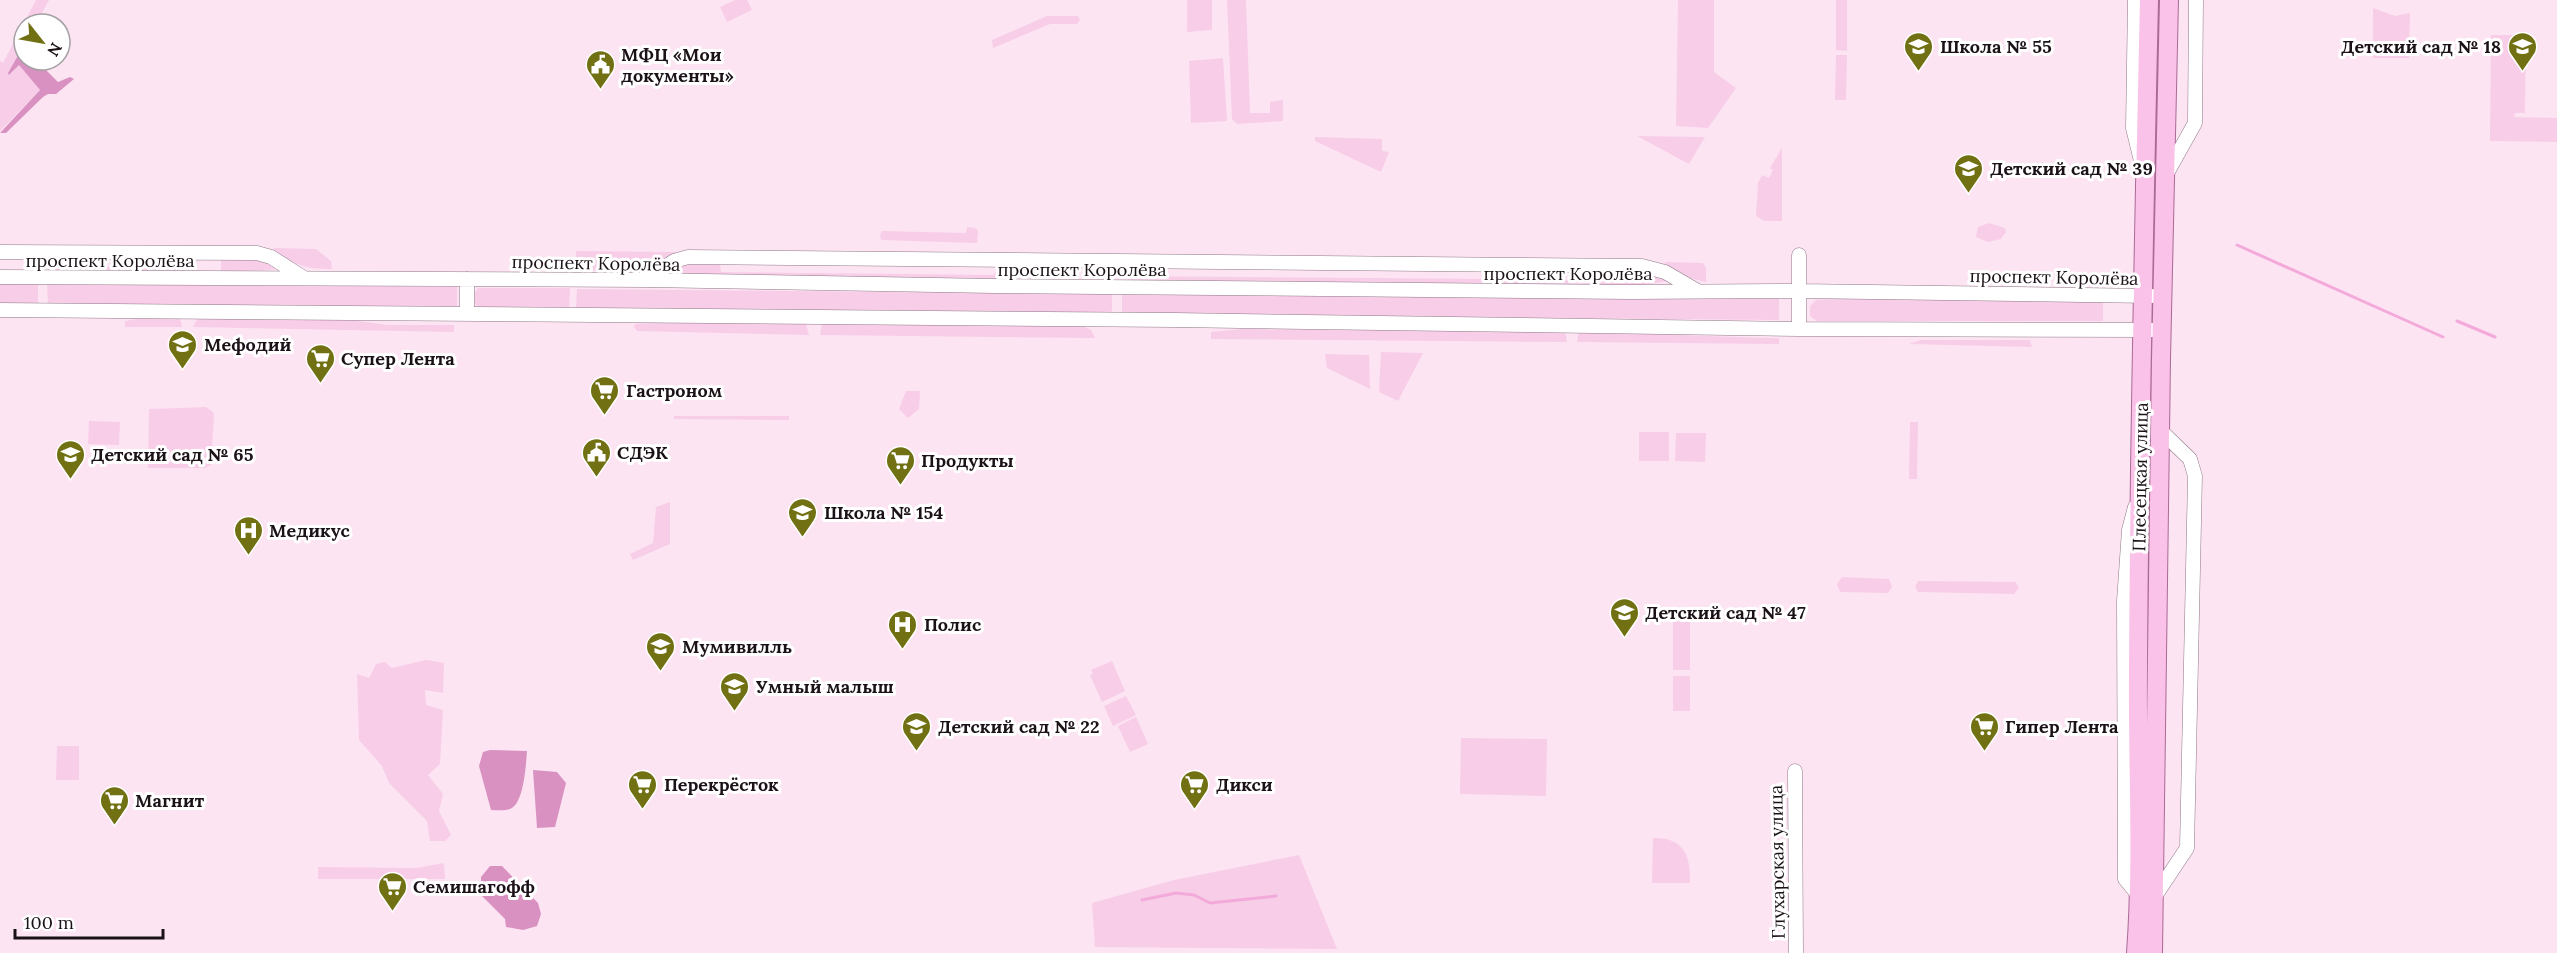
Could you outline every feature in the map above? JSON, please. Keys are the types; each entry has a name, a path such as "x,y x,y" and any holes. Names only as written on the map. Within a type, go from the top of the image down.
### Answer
{"main road":[{"name":"Плесецкая улица","path":"2149,0 2141,330 2138,672 2147,898 2152,953"},
{"name":"Плесецкая улица","path":"2136,953 2147,898 2161,431 2169,0"}],"street":[{"path":"2134,0 2133,129 2145,173"},
{"path":"2166,175 2194,123 2196,0"},
{"path":"0,252 256,253 271,257 304,278"},
{"path":"1799,255 1799,329"},
{"path":"646,280 674,261 688,257 1564,265 1653,268 1698,291"},
{"name":"проспект Королёва","path":"0,277 646,280 994,286 1798,291 2163,297"},
{"path":"467,279 467,314"},
{"path":"0,310 1232,320 1799,329 2162,331"},
{"path":"2147,898 2187,848 2195,476 2190,459 2161,431"},
{"name":"Глухарская улица","path":"1795,771 1796,953"}],"shaded area":[{"path":"36,0 49,0 42,12 30,12"},
{"path":"735,0 747,0 752,10 727,22 720,7"},
{"path":"1187,0 1212,0 1212,30 1187,32"},
{"path":"1227,0 1246,0 1250,113 1270,113 1270,102 1283,100 1283,121 1237,124 1232,119"},
{"path":"1678,0 1714,0 1714,72 1736,88 1708,128 1676,126"},
{"path":"1836,0 1847,0 1847,51 1836,50"},
{"path":"2373,8 2395,16 2410,13 2409,58 2373,58"},
{"path":"1047,16 1078,16 1080,20 1077,24 1050,24 993,48 992,40"},
{"path":"2491,35 2526,35 2525,113 2515,113 2514,117 2557,118 2557,142 2490,141"},
{"path":"12,46 12,66 8,73 10,75 13,72 25,72 40,90 0,131 0,61 3,63"},
{"path":"1836,55 1847,55 1846,100 1835,100"},
{"path":"1223,58 1227,121 1191,123 1189,61"},
{"path":"25,72 48,72 58,82 70,77 74,79 56,94 43,97 6,133 0,133 40,90"},
{"path":"1637,136 1705,137 1689,164"},
{"path":"1315,137 1382,139 1382,151 1389,152 1381,172 1315,141"},
{"path":"1782,148 1782,221 1764,221 1756,216 1758,183 1762,175 1769,178 1773,170 1770,168"},
{"path":"1989,223 2005,228 2006,232 2001,239 1988,242 1976,237 1978,227"},
{"path":"967,227 978,231 977,243 881,240 880,235 882,231 966,233"},
{"path":"274,248 316,249 331,261 332,269 301,265 273,252"},
{"path":"576,251 675,252 676,254 655,266 635,272 576,270"},
{"path":"47,258 55,258 55,266 176,267 176,259 184,259 184,273 48,271"},
{"path":"221,259 264,262 278,269 221,273"},
{"path":"1665,262 1703,263 1706,268 1706,282 1690,278 1664,265"},
{"path":"689,263 720,264 721,272 993,275 1002,267 1023,266 1023,276 993,280 707,276 669,272"},
{"path":"1624,272 1657,275 1668,281 1631,287 1128,281 1128,276 1618,280 1619,274"},
{"path":"0,282 38,283 38,304 0,303"},
{"path":"47,283 457,287 457,308 48,304"},
{"path":"478,288 570,288 569,309 479,308 474,298"},
{"path":"577,289 1112,294 1112,314 576,309"},
{"path":"1122,294 1779,299 1779,320 1122,314"},
{"path":"1860,297 2103,302 2103,321 1817,321 1810,316 1810,306 1816,300"},
{"path":"149,317 180,318 182,327 125,327 125,321"},
{"path":"198,318 352,320 387,325 454,325 454,332 193,327"},
{"path":"662,322 806,324 809,335 637,331 634,327 635,324"},
{"path":"822,324 1083,326 1091,330 1095,338 820,335"},
{"path":"1243,329 1565,331 1567,342 1211,339 1211,332"},
{"path":"1579,331 1779,338 1779,344 1577,342"},
{"path":"1921,340 2030,340 2032,347 1909,344"},
{"path":"1381,352 1423,353 1398,401 1379,392"},
{"path":"1325,354 1369,355 1370,389 1327,368"},
{"path":"906,391 920,391 919,409 908,418 899,409"},
{"path":"206,407 214,415 211,465 205,468 148,468 149,409"},
{"path":"674,416 789,416 789,420 674,419"},
{"path":"89,421 120,422 119,445 88,444"},
{"path":"1910,422 1918,422 1917,479 1909,479"},
{"path":"1639,432 1669,432 1669,461 1639,461"},
{"path":"1676,433 1706,433 1705,462 1675,461"},
{"path":"670,502 670,544 633,560 630,554 653,543 656,507"},
{"path":"1842,577 1889,579 1892,587 1888,593 1840,592 1837,584"},
{"path":"1918,581 2015,582 2019,588 2014,594 1918,592 1915,587"},
{"path":"1673,620 1690,620 1690,670 1673,670"},
{"path":"426,660 444,663 443,693 425,690 426,705 443,710 440,764 428,775 443,794 439,811 451,835 445,841 430,841 427,821 389,783 382,766 359,740 357,674 369,678 376,664 385,662 392,668"},
{"path":"1112,661 1125,691 1102,702 1090,675 1093,674 1091,670"},
{"path":"1673,676 1690,676 1690,711 1673,711"},
{"path":"1126,696 1136,715 1113,726 1104,706"},
{"path":"1136,717 1148,744 1130,752 1118,726"},
{"path":"1461,738 1547,739 1546,796 1460,794"},
{"path":"57,746 79,746 79,780 56,780"},
{"path":"490,750 527,751 521,792 515,806 510,809 491,810 479,766 483,752"},
{"path":"533,770 557,772 566,783 555,827 537,828"},
{"path":"1653,838 1672,841 1684,850 1689,864 1690,883 1652,883"},
{"path":"1299,855 1337,949 1095,947 1092,903 1174,880"},
{"path":"444,863 445,879 318,879 318,867 416,868"},
{"path":"490,866 502,866 538,903 541,914 537,926 523,930 506,927 505,919 481,895 481,877"}],"waterway":[{"path":"2237,245 2443,337"},
{"path":"2457,321 2495,337"},
{"path":"1142,900 1176,893 1194,895 1210,903 1276,896"}],"place":[{"name":"Школа № 55","path":"1919,72"},
{"name":"Детский сад № 18","path":"2522,72"},
{"name":"МФЦ «Мои документы»","path":"600,90"},
{"name":"Детский сад № 39","path":"1969,194"},
{"name":"Мефодий","path":"183,370"},
{"name":"Супер Лента","path":"320,384"},
{"name":"Гастроном","path":"605,416"},
{"name":"СДЭК","path":"596,478"},
{"name":"Детский сад № 65","path":"70,480"},
{"name":"Продукты","path":"900,486"},
{"name":"Школа № 154","path":"803,538"},
{"name":"Медикус","path":"248,556"},
{"name":"Детский сад № 47","path":"1624,638"},
{"name":"Полис","path":"903,650"},
{"name":"Мумивилль","path":"661,672"},
{"name":"Умный малыш","path":"735,712"},
{"name":"Детский сад № 22","path":"917,752"},
{"name":"Гипер Лента","path":"1984,752"},
{"name":"Перекрёсток","path":"643,810"},
{"name":"Дикси","path":"1195,810"},
{"name":"Магнит","path":"114,826"},
{"name":"Семишагофф","path":"392,912"}]}
